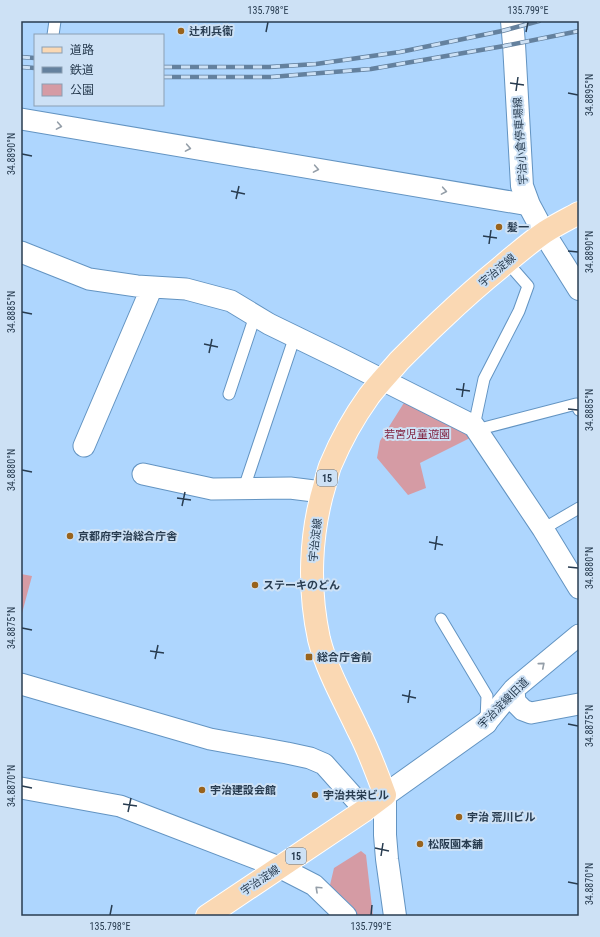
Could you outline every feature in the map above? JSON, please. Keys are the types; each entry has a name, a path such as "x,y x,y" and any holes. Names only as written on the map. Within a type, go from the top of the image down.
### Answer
{"main road":[{"name":"宇治淀線","path":"207,916 385,795 373,761 336,686 318,633 314,605 312,560 317,516 330,465 343,438 356,414 382,380 422,338 465,297 514,255 544,233 579,213"}],"street":[{"name":"宇治小倉停車場線","path":"512,21 522,186 529,205 544,233 579,289"},
{"path":"21,120 529,205"},
{"path":"21,252 89,279 137,286 186,289 231,302 475,428 543,529 579,588"},
{"path":"84,446 152,287"},
{"path":"143,474 212,489 290,488 322,492"},
{"name":"宇治淀線旧道","path":"385,795 486,723 514,689 579,635"},
{"path":"21,684 210,739 310,758 324,764 365,810"},
{"path":"514,689 515,702 523,710 531,714"},
{"path":"486,723 579,704"},
{"path":"21,788 120,806 279,867 314,885 346,916"},
{"path":"385,795 386,843 395,916"}],"lane":[{"path":"53,34 55,21"},
{"path":"507,262 528,286 519,311 484,379 475,428 576,404 579,410"},
{"path":"229,394 256,316"},
{"path":"244,488 295,336"},
{"path":"543,529 579,508"},
{"path":"440,619 487,696 486,723"}],"green space":[{"name":"若宮児童遊園","path":"407,398 474,436 420,463 426,488 408,495 377,458 380,441"},
{"path":"21,574 32,576 21,617"},
{"path":"361,851 366,855 373,916 358,916 352,906 330,885 334,868"}],"railway":[{"path":"164,67 269,67 316,64 400,52 502,31 539,21"},
{"path":"164,77 271,77 371,69 504,46 579,31"},
{"path":"21,57 34,58"},
{"path":"21,67 34,68"}],"place":[{"name":"辻利兵衞","path":"181,31"},
{"name":"髪一","path":"499,227"},
{"name":"京都府宇治総合庁舎","path":"70,536"},
{"name":"ステーキのどん","path":"255,585"},
{"name":"総合庁舎前","path":"309,657"},
{"name":"宇治建設会館","path":"202,790"},
{"name":"宇治共栄ビル","path":"315,795"},
{"name":"宇治 荒川ビル","path":"459,817"},
{"name":"松阪園本舗","path":"420,844"}]}
